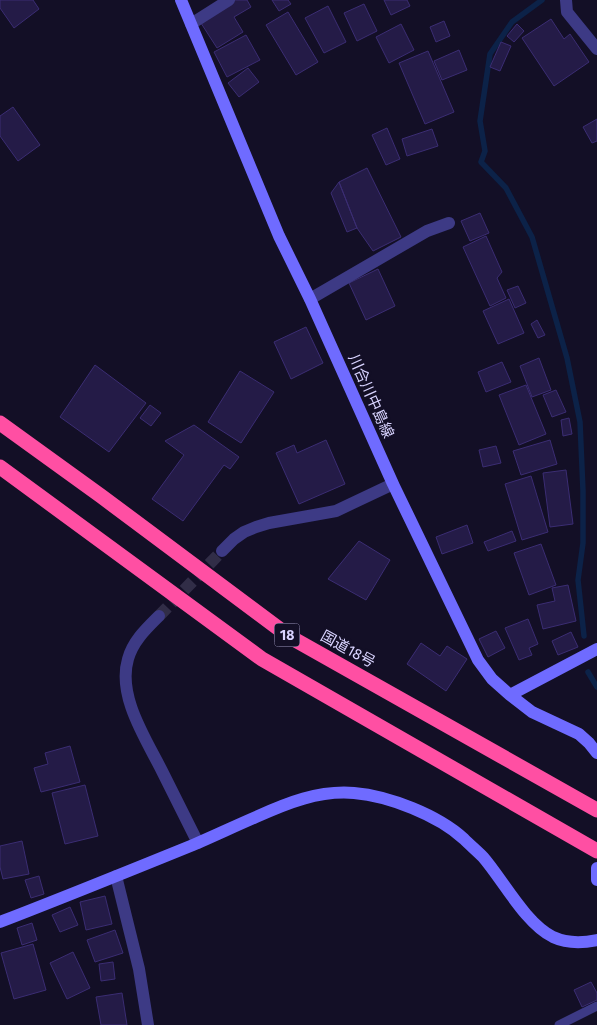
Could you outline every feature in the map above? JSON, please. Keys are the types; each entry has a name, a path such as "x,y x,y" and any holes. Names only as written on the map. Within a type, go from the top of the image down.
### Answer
{"highway":[{"name":"国道18号","path":"0,424 117,508 290,637 597,810"},
{"name":"18","path":"0,467 262,659 597,851"}],"main road":[{"name":"川合川中島線","path":"181,0 279,236 310,299 393,484 478,660 492,678 510,695 532,712 579,734 597,753"},
{"path":"510,695 597,649"},
{"path":"0,922 198,843 304,798 329,792 353,792 378,796 408,806 442,822 462,837 483,857 517,903 537,926 553,937 570,942 597,940"},
{"path":"597,868 597,880"}],"street":[{"path":"191,24 228,0"},
{"path":"566,0 567,12 597,49"},
{"path":"310,299 427,231 449,223"},
{"path":"222,551 234,539 256,527 336,511 393,484"},
{"path":"159,616 144,630 132,649 128,660 126,685 135,718 198,843"},
{"path":"116,876 139,969 148,1025"}],"lane":[{"path":"559,1025 597,1006"}],"building":[{"path":"0,0 33,0 39,9 14,28 0,8"},
{"path":"231,0 247,0 251,7 234,17 243,32 217,48 199,20"},
{"path":"272,0 288,0 291,4 279,11"},
{"path":"384,0 407,0 410,6 391,15"},
{"path":"364,4 377,31 357,41 344,13"},
{"path":"328,6 346,42 324,53 305,18"},
{"path":"288,12 318,62 296,75 266,25"},
{"path":"551,19 564,39 570,34 589,62 554,86 522,38"},
{"path":"444,21 450,36 436,42 430,27"},
{"path":"401,24 414,50 389,63 376,37"},
{"path":"517,24 524,31 514,42 507,36"},
{"path":"246,35 260,60 227,77 214,52"},
{"path":"501,42 511,46 500,71 490,67"},
{"path":"459,50 467,70 442,80 434,61"},
{"path":"428,51 454,112 425,124 399,63"},
{"path":"248,68 259,82 239,97 228,83"},
{"path":"13,107 40,145 18,161 0,136 0,116"},
{"path":"597,119 597,141 592,143 583,127"},
{"path":"387,128 400,159 386,165 372,135"},
{"path":"432,129 438,146 407,156 402,139"},
{"path":"367,168 401,237 373,251 357,228 339,182"},
{"path":"339,182 357,228 347,232 331,193"},
{"path":"480,213 489,233 470,241 461,221"},
{"path":"486,236 502,272 497,278 506,298 490,306 463,247"},
{"path":"378,269 395,306 366,320 349,283"},
{"path":"518,286 526,303 515,308 507,290"},
{"path":"509,299 524,333 498,344 483,311"},
{"path":"537,320 545,335 538,338 531,324"},
{"path":"306,327 323,363 291,379 274,342"},
{"path":"539,358 551,390 532,397 520,366"},
{"path":"502,362 511,382 486,392 478,372"},
{"path":"95,365 146,403 109,452 60,417"},
{"path":"240,371 274,392 241,443 208,422"},
{"path":"526,385 546,434 519,445 499,395"},
{"path":"556,390 566,412 552,417 543,395"},
{"path":"150,405 161,413 151,426 140,418"},
{"path":"569,418 572,434 563,436 561,420"},
{"path":"194,425 239,457 230,469 224,465 183,521 152,499 184,455 165,441"},
{"path":"326,440 345,484 299,504 276,453 294,445 297,453"},
{"path":"550,440 557,464 521,475 513,451"},
{"path":"496,446 501,463 483,467 479,450"},
{"path":"566,470 573,524 550,527 543,473"},
{"path":"531,476 548,532 522,540 505,484"},
{"path":"467,525 473,543 442,554 436,537"},
{"path":"512,531 516,541 488,551 484,542"},
{"path":"359,541 390,560 366,600 328,579"},
{"path":"541,544 556,585 529,595 514,553"},
{"path":"568,585 576,621 543,629 537,605 555,601 552,588"},
{"path":"528,619 538,644 529,648 532,655 519,660 505,628"},
{"path":"496,631 505,648 488,657 479,639"},
{"path":"571,632 578,647 558,655 552,641"},
{"path":"421,643 440,656 447,646 467,659 446,691 407,664"},
{"path":"70,746 80,782 41,792 34,768 48,764 45,753"},
{"path":"85,785 98,836 65,844 52,793"},
{"path":"22,841 29,874 3,879 0,867 0,846"},
{"path":"39,876 44,894 31,898 25,880"},
{"path":"105,896 112,924 86,930 80,902"},
{"path":"70,907 78,925 60,932 52,915"},
{"path":"32,923 37,940 22,945 17,928"},
{"path":"115,930 123,953 95,962 87,940"},
{"path":"33,944 46,990 14,999 1,953"},
{"path":"73,952 90,988 67,999 50,963"},
{"path":"113,962 115,979 101,981 99,964"},
{"path":"591,982 597,993 597,1000 582,1007 574,990"},
{"path":"122,993 127,1025 101,1025 96,997"}],"waterway":[{"path":"542,0 512,22 490,54 480,121 485,151 481,162 506,188 532,237 567,358 580,422 583,543 578,580 584,636"},
{"path":"588,672 597,687"}],"tunnel":[{"path":"159,616 222,551"}]}
